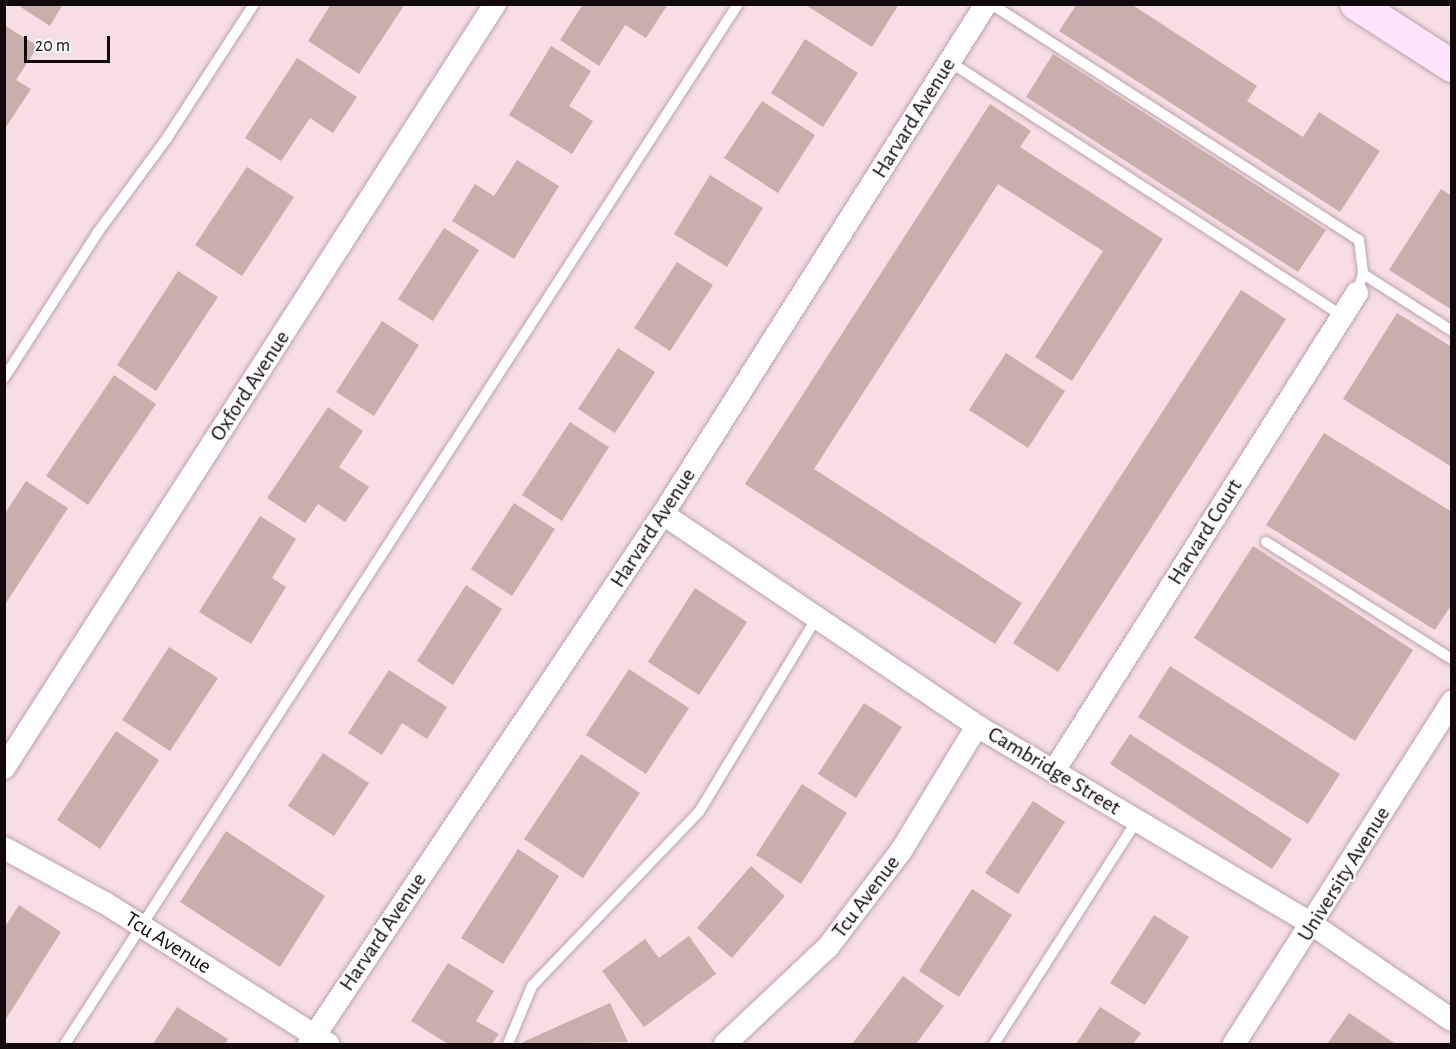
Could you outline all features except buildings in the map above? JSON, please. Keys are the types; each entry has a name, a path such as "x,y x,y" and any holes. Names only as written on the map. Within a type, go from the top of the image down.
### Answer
{"main road":[{"path":"1356,4 1452,66"}],"street":[{"name":"Oxford Avenue","path":"4,768 495,4"},
{"name":"Harvard Avenue","path":"317,1041 663,514 986,4"},
{"name":"Harvard Court","path":"1053,771 1343,316 1360,284"},
{"name":"Cambridge Street","path":"663,514 977,726 1313,925 1452,1020"},
{"name":"University Avenue","path":"1234,1044 1313,925 1452,702"},
{"name":"Tcu Avenue","path":"725,1044 828,947 901,851 977,726"},
{"name":"Tcu Avenue","path":"4,849 141,926 317,1041"}],"lane":[{"path":"4,378 98,232 167,138 254,4"},
{"path":"65,1044 738,4"},
{"path":"991,4 1359,240 1360,284 1452,331"},
{"path":"950,62 1343,316"},
{"path":"1266,542 1452,659"},
{"path":"508,1044 532,986 699,812 817,617"},
{"path":"994,1044 1137,820"}]}
